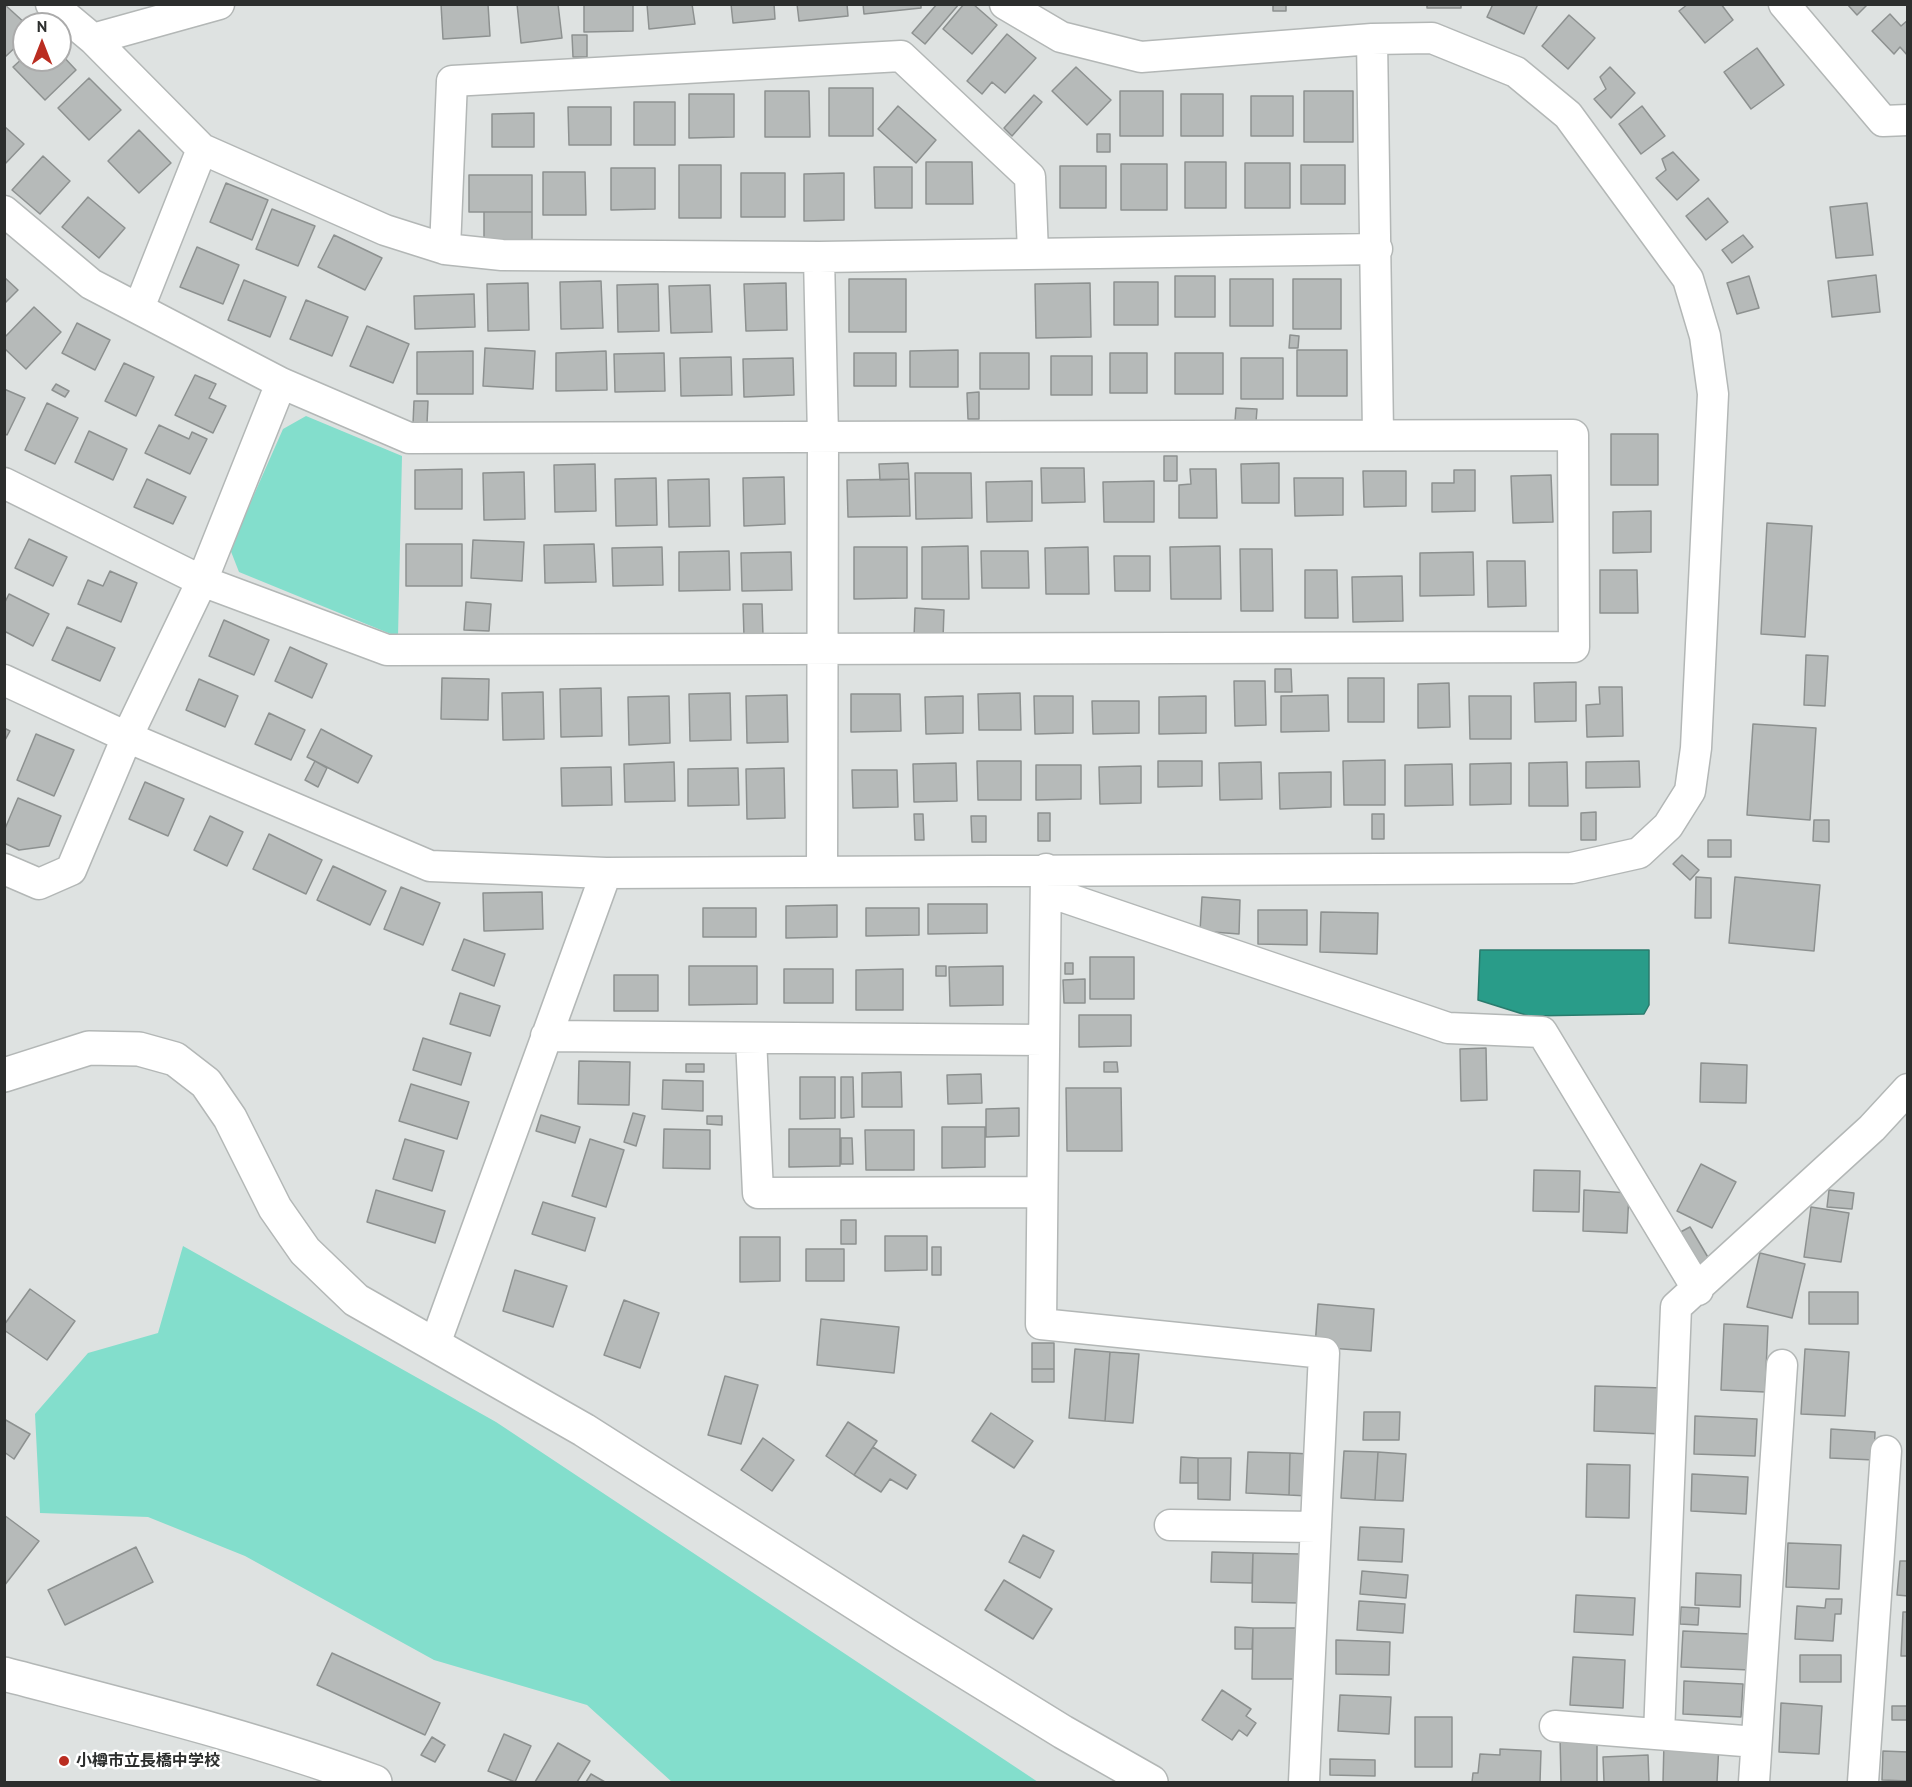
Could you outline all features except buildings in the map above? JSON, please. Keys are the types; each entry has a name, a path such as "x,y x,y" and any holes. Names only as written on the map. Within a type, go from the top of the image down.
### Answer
{"street":[{"path":"51,4 93,39 202,149 385,230 445,249 502,255 819,257 1377,249"},
{"path":"93,39 219,4"},
{"path":"4,680 127,737 430,866 606,873 822,870 1046,880 1572,868 1639,854 1668,826 1690,791 1696,748 1713,394 1705,336 1688,279 1568,115 1516,72 1432,38 1372,39 1141,57 1061,37 1005,4"},
{"path":"1784,4 1883,121 1908,120"},
{"path":"1372,39 1377,249 1378,434"},
{"path":"445,249 452,81 901,56 1030,177 1033,253"},
{"path":"139,308 202,149"},
{"path":"4,211 92,284 281,383 410,438 1573,435 1574,647 387,650 202,581 4,483"},
{"path":"819,257 823,437 822,870"},
{"path":"4,869 39,884 70,870 127,737 202,581 281,383"},
{"path":"435,1344 606,873"},
{"path":"1046,880 1041,1324 1324,1353 1304,1782"},
{"path":"1046,880 1448,1028 1542,1032 1698,1290"},
{"path":"546,1036 1044,1040"},
{"path":"752,1038 758,1193 1042,1192"},
{"path":"4,1075 89,1048 139,1049 175,1059 206,1083 230,1118 275,1208 305,1251 356,1300 584,1430 904,1634 1148,1782"},
{"path":"1659,1734 1676,1307 1698,1290 1872,1128 1908,1089"},
{"path":"1754,1782 1782,1365"},
{"path":"1863,1782 1886,1451"},
{"path":"1170,1525 1316,1527"},
{"path":"4,1674 222,1730 375,1782"},
{"path":"1555,1726 1756,1742"}],"shaded area":[{"path":"306,416 402,456 398,637 239,572 230,549 283,429"},
{"path":"1480,950 1649,950 1649,1005 1644,1014 1529,1016 1478,1000"},
{"path":"183,1246 496,1422 1038,1782 672,1782 587,1705 434,1660 245,1556 148,1517 40,1513 35,1414 88,1353 158,1333"}],"place":[{"name":"小樽市立長橋中学校","path":"64,1761"}]}
